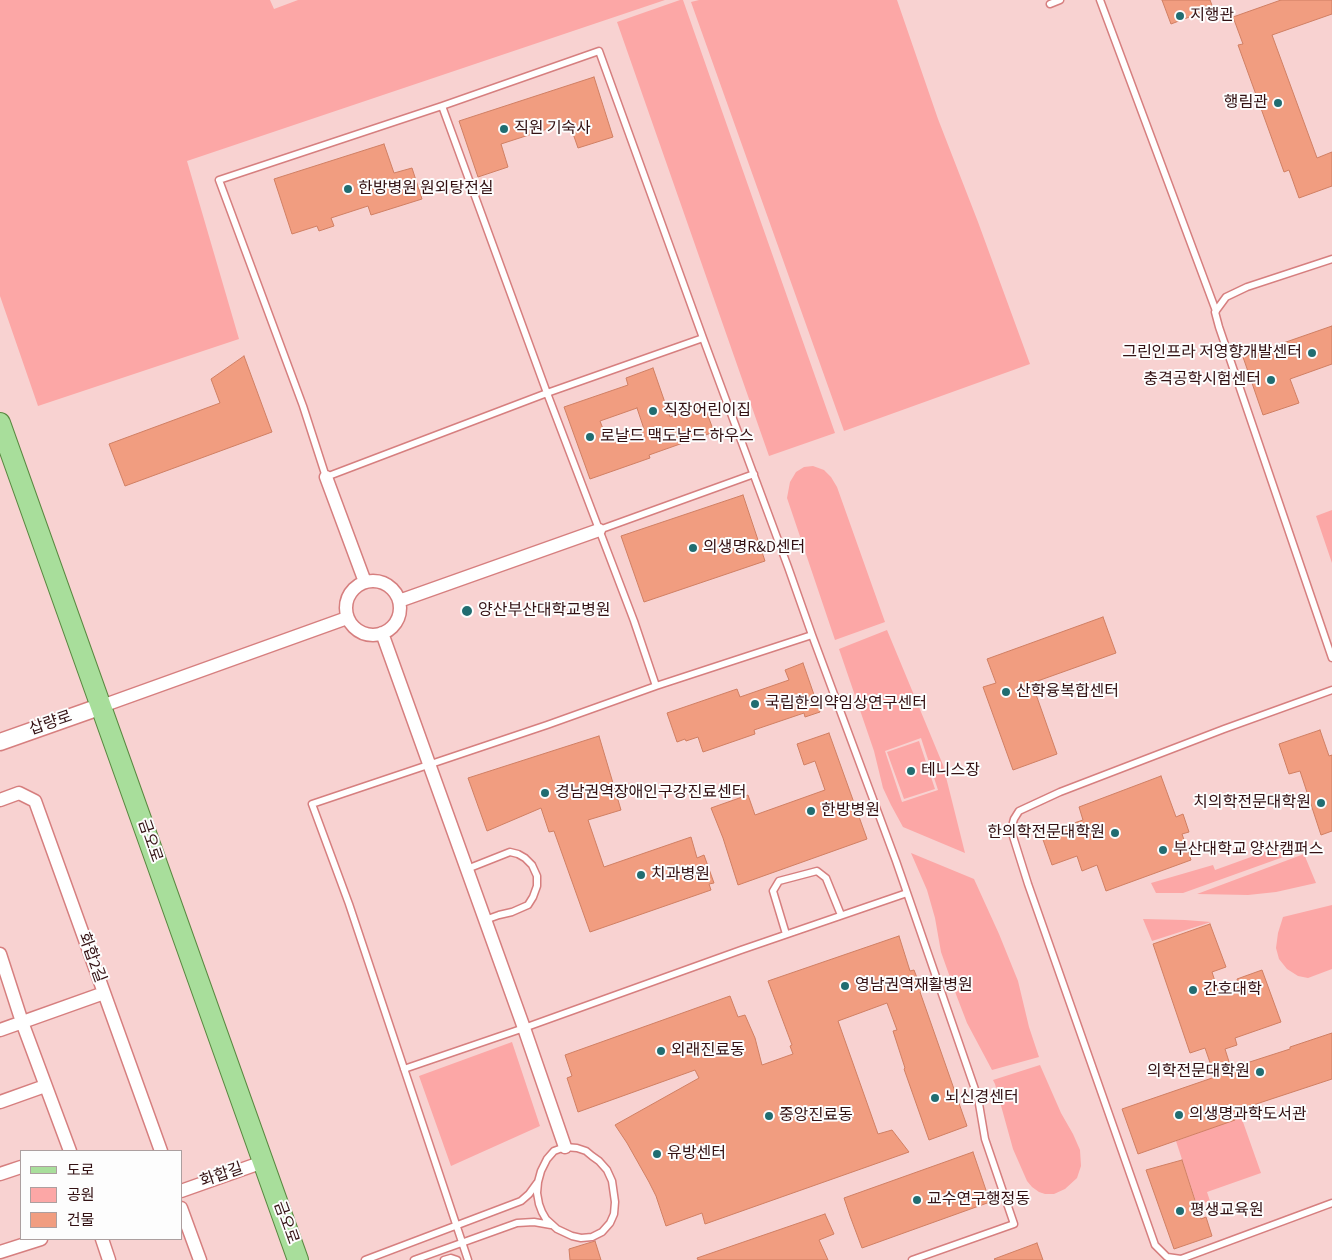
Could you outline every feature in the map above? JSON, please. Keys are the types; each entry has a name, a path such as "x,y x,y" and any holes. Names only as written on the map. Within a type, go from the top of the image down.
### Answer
{"main road":[{"name":"금오로","path":"0,423 298,1260"}],"street":[{"path":"326,477 364,582"},
{"path":"399,602 600,530"},
{"path":"373,580 390,586 396,593 399,602 400,609 394,624 389,630 374,635 366,634 352,625 347,618 345,609 346,600 350,592 356,586 373,580"},
{"path":"102,706 347,618"},
{"path":"382,633 565,1147"},
{"name":"삽량로","path":"0,742 102,706"},
{"name":"화합2길","path":"0,800 19,793 35,801 161,1150"},
{"path":"0,954 22,1022 70,1150"},
{"path":"0,1030 104,993"},
{"path":"0,1102 45,1086"},
{"name":"화합길","path":"182,1191 263,1162"},
{"path":"0,1174 20,1167"},
{"path":"182,1211 200,1260"},
{"path":"0,1252 38,1240"},
{"path":"102,1240 109,1260"}],"lane":[{"path":"1050,4 1060,0"},
{"path":"1100,0 1216,311 1219,327 1332,658"},
{"path":"703,338 547,393 326,477 303,406 219,180 600,51 906,892 978,1098 985,1139 1014,1224 912,1260"},
{"path":"442,106 547,393 634,622 656,686"},
{"path":"1216,311 1226,297 1332,259"},
{"path":"600,530 754,474"},
{"path":"468,1260 349,904 312,804 547,725 656,686 812,635"},
{"path":"1332,690 1060,792 1019,811 1011,830 1155,1246 1167,1257 1181,1259 1332,1203"},
{"path":"467,869 510,852 518,854 532,864 538,876 537,886 528,905 485,920"},
{"path":"786,934 773,891 779,881 817,871 826,878 841,915"},
{"path":"404,1069 906,892"},
{"path":"565,1147 586,1151 607,1170 612,1181 615,1192 614,1214 610,1223 602,1232 592,1237 586,1238 565,1234 552,1225 542,1212 539,1204 537,1193 541,1171 547,1159 554,1151 565,1147"},
{"path":"365,1260 521,1201 538,1182"},
{"path":"414,1260 517,1223 534,1222 552,1225"},
{"path":"444,1260 451,1258 457,1260"}],"green space":[{"path":"0,0 270,0 274,9 298,0 665,0 187,161 239,339 38,406 0,296"},
{"path":"683,0 835,433 769,456 617,22"},
{"path":"699,0 897,0 938,119 1030,364 844,431 691,2"},
{"path":"813,466 824,470 837,487 885,622 835,640 787,498 790,482 796,472 804,467"},
{"path":"1332,510 1332,563 1316,516"},
{"path":"887,630 943,765 965,853 903,827 883,788 874,751 839,649","holes":["921,738 938,790 902,802 885,751"]},
{"name":"테니스장","path":"919,741 935,789 904,799 887,752"},
{"path":"1298,840 1300,851 1183,893 1156,893 1151,883 1213,865 1215,870"},
{"path":"911,853 974,879 1018,981 1029,1027 1039,1057 992,1070 967,1023 957,997 941,952 935,918 927,890"},
{"path":"1304,854 1316,883 1276,892 1248,895 1197,894"},
{"path":"1332,905 1332,969 1308,978 1298,976 1287,969 1279,959 1276,948 1283,917"},
{"path":"1143,919 1185,920 1211,922 1152,941"},
{"path":"512,1042 540,1126 451,1166 419,1076"},
{"path":"1040,1065 1080,1150 1081,1166 1077,1178 1065,1189 1054,1194 1039,1192 1027,1181 1013,1149 993,1080"},
{"path":"1238,1108 1261,1173 1207,1192 1210,1201 1197,1205 1176,1141 1234,1120 1231,1110"}],"building":[{"name":"지행관","path":"1162,0 1210,0 1213,8 1171,24"},
{"name":"행림관","path":"1281,0 1332,0 1332,14 1272,35 1317,158 1332,152 1332,186 1299,198 1289,170 1284,172 1238,45 1243,44 1233,17"},
{"name":"직원 기숙사","path":"594,77 613,137 578,148 569,122 501,144 508,167 478,177 459,121"},
{"name":"한방병원 원외탕전실","path":"384,144 394,173 412,168 422,199 371,215 368,206 331,218 334,226 319,231 317,226 292,234 274,179"},
{"path":"1332,326 1332,364 1290,379 1299,403 1263,415 1243,357"},
{"path":"244,356 272,432 125,486 109,444 220,403 211,379"},
{"path":"653,368 670,417 704,405 714,432 649,455 650,458 590,479 564,407 628,385 626,378","holes":["637,408 644,429 608,442 600,421"]},
{"name":"의생명R&D센터","path":"743,495 765,561 644,602 621,536"},
{"name":"산학융복합센터","path":"1103,617 1116,653 1032,683 1057,754 1013,770 983,687 996,683 987,659"},
{"name":"국립한의약임상연구센터","path":"803,663 820,712 805,717 804,713 754,730 755,734 703,752 698,737 677,742 667,713 737,689 740,697 789,680 785,670"},
{"name":"치의학전문대학원","path":"1320,730 1329,756 1332,755 1332,831 1321,835 1300,771 1289,774 1279,744"},
{"name":"한방병원","path":"829,733 867,839 738,885 711,808 748,795 755,815 825,790 815,761 804,765 797,744"},
{"path":"599,736 621,810 588,820 604,867 691,837 697,858 704,855 714,883 709,884 711,890 590,932 554,831 549,832 541,808 487,831 468,778"},
{"name":"한의학전문대학원","path":"1161,776 1176,817 1183,814 1189,832 1182,834 1191,860 1106,891 1097,865 1082,871 1077,856 1052,865 1041,834 1083,820 1079,807"},
{"path":"1210,924 1226,967 1212,972 1219,994 1239,987 1237,979 1262,970 1281,1022 1235,1038 1237,1045 1225,1049 1231,1068 1332,1033 1332,1079 1232,1112 1235,1120 1138,1154 1122,1109 1215,1077 1205,1048 1190,1053 1153,944"},
{"path":"899,936 910,971 914,970 922,991 920,992 967,1126 929,1140 904,1069 893,1031 897,1030 887,1003 838,1021 878,1134 892,1130 909,1152 705,1224 702,1213 666,1226 649,1182 615,1125 699,1078 695,1070 578,1112 567,1078 572,1076 565,1055 730,996 738,1017 745,1015 755,1038 762,1065 793,1054 790,1046 792,1045 768,981"},
{"name":"교수연구행정동","path":"973,1152 990,1202 862,1248 844,1198"},
{"name":"평생교육원","path":"1182,1160 1201,1219 1206,1217 1212,1236 1174,1249 1146,1170"},
{"path":"825,1214 834,1234 819,1240 828,1260 698,1260 697,1258"},
{"path":"595,1241 601,1260 570,1260 569,1249"},
{"path":"1037,1243 1043,1260 994,1259"}],"place":[{"name":"지행관","path":"1180,16"},
{"name":"행림관","path":"1278,103"},
{"name":"직원 기숙사","path":"504,129"},
{"name":"한방병원 원외탕전실","path":"348,189"},
{"name":"그린인프라 저영향개발센터","path":"1312,353"},
{"name":"충격공학시험센터","path":"1271,380"},
{"name":"직장어린이집","path":"653,411"},
{"name":"로날드 맥도날드 하우스","path":"590,437"},
{"name":"의생명R&D센터","path":"693,548"},
{"name":"양산부산대학교병원","path":"467,611"},
{"name":"산학융복합센터","path":"1006,692"},
{"name":"국립한의약임상연구센터","path":"755,704"},
{"name":"테니스장","path":"911,771"},
{"name":"경남권역장애인구강진료센터","path":"545,793"},
{"name":"치의학전문대학원","path":"1321,803"},
{"name":"한방병원","path":"811,811"},
{"name":"한의학전문대학원","path":"1115,833"},
{"name":"부산대학교 양산캠퍼스","path":"1163,850"},
{"name":"치과병원","path":"641,875"},
{"name":"영남권역재활병원","path":"845,986"},
{"name":"간호대학","path":"1193,990"},
{"name":"외래진료동","path":"661,1051"},
{"name":"의학전문대학원","path":"1260,1072"},
{"name":"뇌신경센터","path":"935,1098"},
{"name":"의생명과학도서관","path":"1179,1115"},
{"name":"중앙진료동","path":"769,1116"},
{"name":"유방센터","path":"657,1154"},
{"name":"교수연구행정동","path":"917,1200"},
{"name":"평생교육원","path":"1180,1211"}]}
